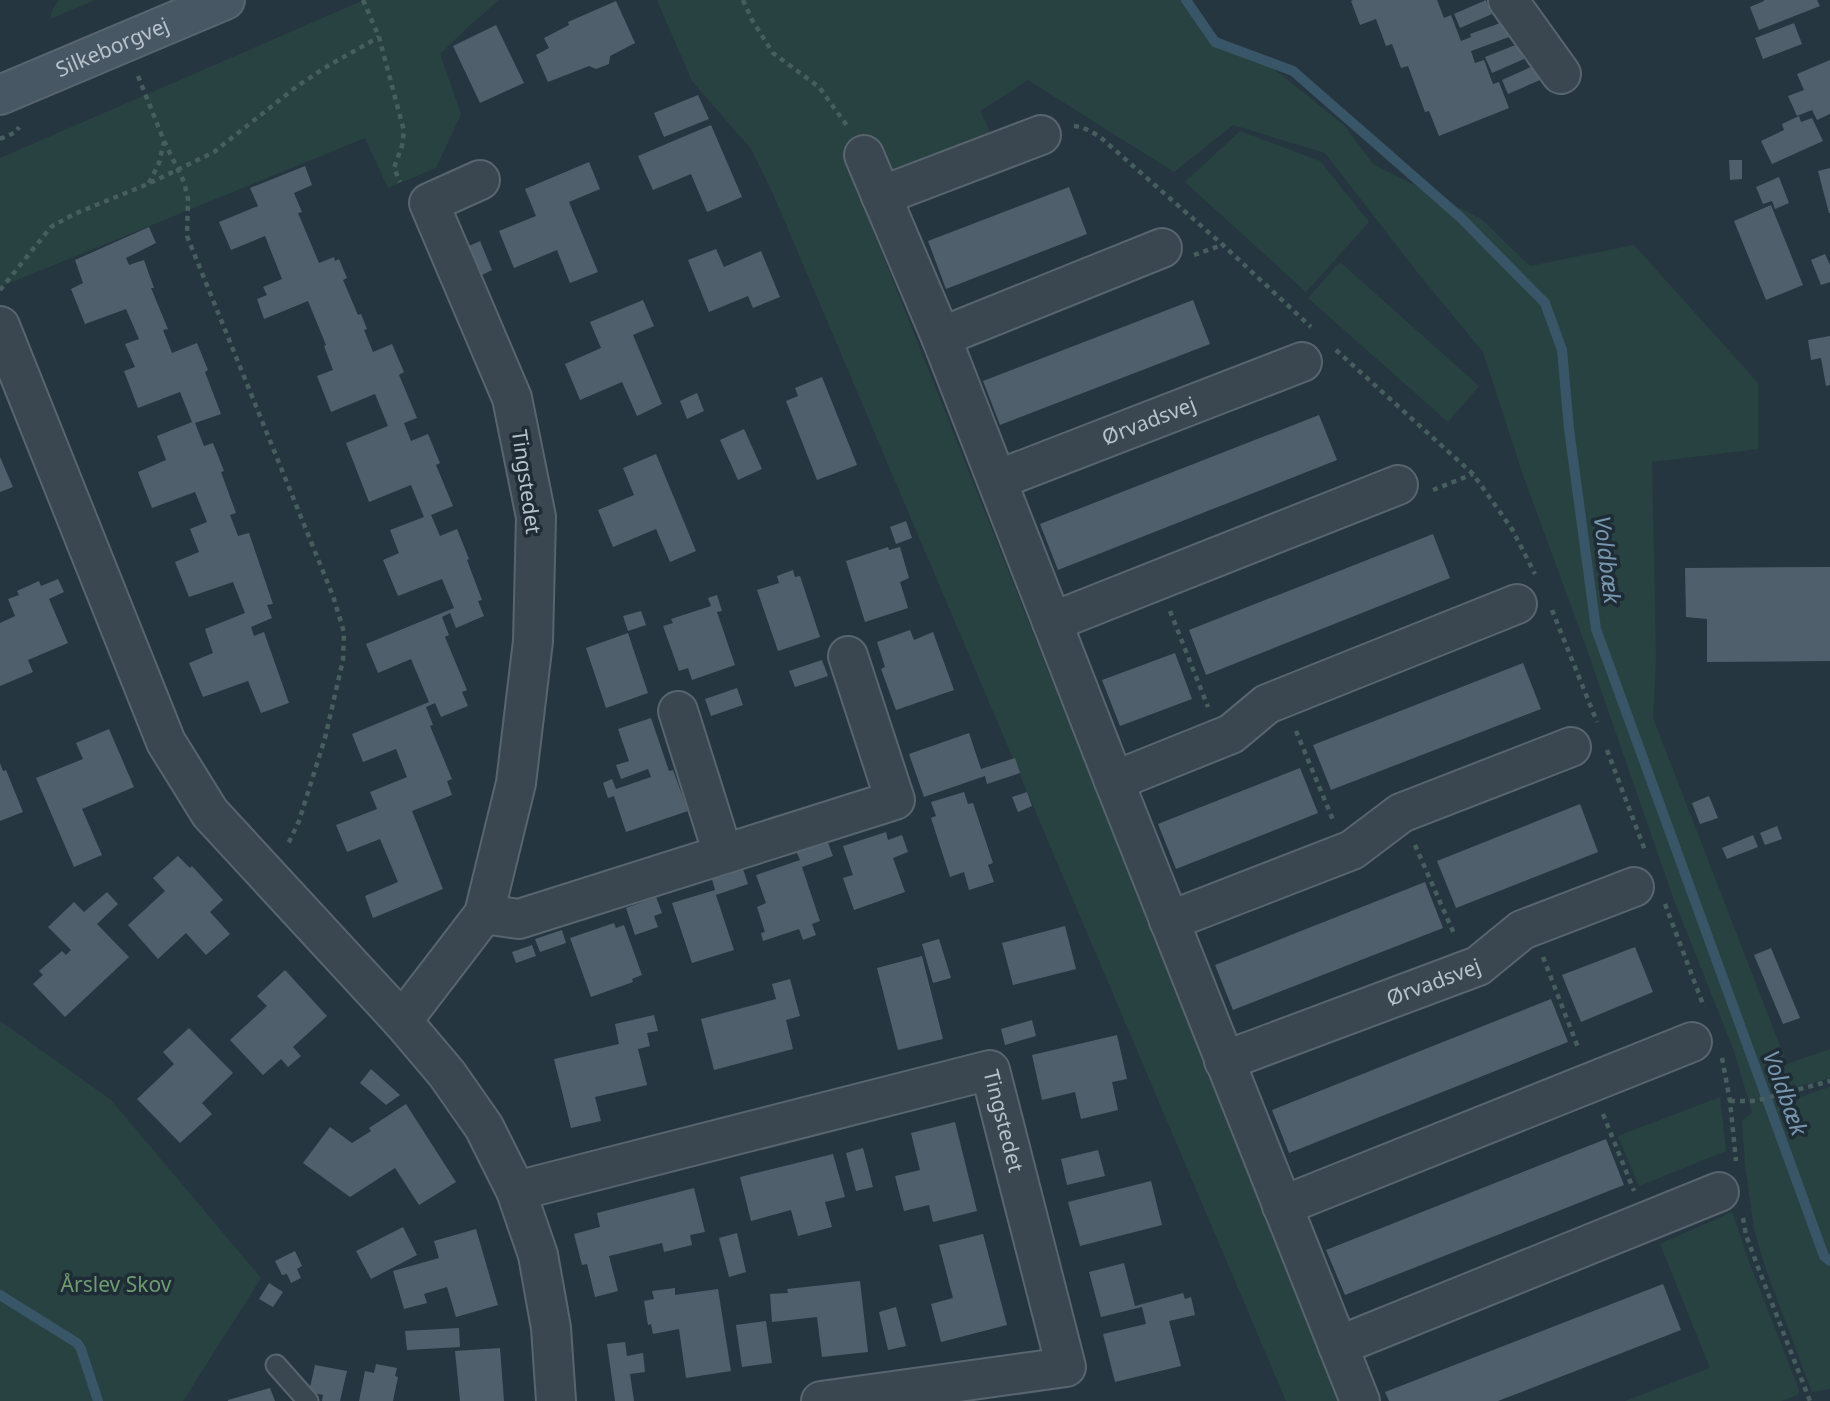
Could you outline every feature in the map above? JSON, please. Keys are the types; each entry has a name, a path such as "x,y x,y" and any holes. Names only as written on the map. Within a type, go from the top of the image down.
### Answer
{"main road":[{"name":"Silkeborgvej","path":"0,95 225,0"}],"street":[{"path":"1508,0 1561,74"},
{"path":"881,196 1041,135"},
{"path":"864,155 941,337 1360,1401"},
{"name":"Tingstedet","path":"402,1021 484,914 516,783 533,641 536,517 512,398 429,203 480,180"},
{"path":"941,337 1162,248"},
{"path":"0,326 12,393 166,742 210,813 402,1021 447,1074 484,1127 516,1191 538,1255 551,1328 556,1401"},
{"name":"Ørvadsvej","path":"996,480 1318,348"},
{"path":"1052,622 1398,485"},
{"path":"1114,781 1231,734 1267,704 1536,598"},
{"path":"484,914 519,919 895,800 848,656"},
{"path":"678,711 723,854"},
{"path":"1169,921 1352,850 1401,813 1592,740"},
{"name":"Ørvadsvej","path":"1224,1061 1478,966 1522,930 1648,882"},
{"path":"1282,1206 1707,1039"},
{"name":"Tingstedet","path":"516,1191 990,1070 1066,1367 821,1401"},
{"path":"1338,1346 1646,1222 1733,1190"}],"lane":[{"path":"276,1365 308,1401"}],"path":[{"path":"363,0 379,37 404,131 394,168 400,183"},
{"path":"743,0 773,53 819,87 841,116 864,155"},
{"path":"0,290 51,227 74,214 178,171 214,152 296,87 379,37"},
{"path":"124,43 164,142 184,182 188,199 187,236 333,596 344,632 343,660 325,738 299,821 271,879"},
{"path":"1041,135 1065,126 1082,127 1099,136 1223,245 1318,348 1473,474 1512,529 1536,598 1648,882 1730,1101 1733,1190 1746,1234 1810,1401"},
{"path":"148,184 159,163 164,142"},
{"path":"1158,581 1211,716"},
{"path":"1282,698 1333,820"},
{"path":"1401,813 1460,947"},
{"path":"1531,927 1646,1222"},
{"path":"1730,1101 1755,1101 1830,1081"}],"green space":[{"path":"59,0 95,0 50,19"},
{"path":"364,0 499,0 440,54 461,114 436,168 388,188 365,138 0,287 0,158"},
{"path":"657,0 1181,0 1215,35 1275,70 1344,125 1373,164 1481,219 1530,266 1634,245 1758,383 1758,449 1652,462 1656,658 1653,718 1787,1064 1830,1049 1830,1078 1796,1087 1800,1097 1830,1087 1830,1389 1812,1392 1765,1267 1754,1229 1745,1164 1742,1121 1752,1113 1734,1051 1674,900 1522,472 1483,352 1325,153 1233,125 1174,172 1028,80 980,111 991,134 896,174 879,143 844,157 1338,1401 1286,1401 774,196 751,149 692,81"},
{"path":"1240,131 1320,161 1369,222 1306,292 1185,182"},
{"path":"1340,262 1479,386 1448,422 1308,298"},
{"name":"Årslev Skov","path":"0,1021 111,1100 261,1278 183,1401 0,1401"},
{"path":"1720,1097 1726,1151 1639,1186 1618,1136"},
{"path":"1732,1212 1799,1390 1798,1395 1781,1401 1625,1401 1710,1368 1660,1244"}],"building":[{"path":"1437,0 1444,18 1451,15 1461,41 1471,37 1470,34 1503,22 1509,37 1471,51 1475,63 1484,60 1493,84 1499,82 1509,108 1439,136 1429,111 1425,112 1408,66 1401,68 1392,44 1386,46 1376,19 1360,25 1351,1"},
{"path":"1486,0 1492,14 1460,28 1454,14"},
{"path":"1764,0 1817,0 1820,6 1759,30 1750,7"},
{"path":"616,1 635,43 610,56 609,64 596,69 589,66 548,82 536,55 549,48 544,38 569,25 568,22"},
{"path":"1794,23 1802,44 1763,59 1755,38"},
{"path":"496,25 524,83 480,103 453,46"},
{"path":"1518,44 1524,59 1492,73 1485,57"},
{"path":"1830,60 1830,114 1817,120 1812,110 1797,116 1788,96 1804,90 1797,74"},
{"path":"1533,66 1540,80 1508,94 1502,80"},
{"path":"698,95 709,119 664,137 654,113"},
{"path":"1799,116 1801,122 1812,118 1823,141 1772,164 1761,141 1784,130 1782,124"},
{"path":"711,125 742,197 707,212 691,174 653,190 638,156"},
{"path":"1729,160 1742,160 1742,179 1730,180"},
{"path":"589,162 600,189 569,202 598,272 570,283 557,250 514,268 499,231 536,216 525,189"},
{"path":"305,166 312,185 294,193 302,212 298,213 319,263 334,257 335,261 339,259 347,278 343,280 358,315 361,314 373,352 392,344 404,372 399,375 417,418 404,423 411,441 428,434 440,463 436,465 453,506 431,515 440,536 457,529 482,600 478,601 484,616 456,628 450,613 442,617 449,635 445,637 467,690 462,692 468,706 441,717 435,703 426,707 433,725 430,726 452,779 447,781 452,795 412,811 443,889 373,918 365,896 398,882 380,839 347,852 336,825 377,809 370,792 407,777 396,749 363,762 352,734 429,702 411,659 378,673 366,644 454,608 442,579 398,596 383,560 399,553 390,530 424,517 411,485 369,502 346,443 388,426 375,394 331,412 317,376 333,370 308,301 264,319 257,299 267,295 263,287 282,279 265,236 231,250 219,222 258,206 250,188"},
{"path":"1830,168 1830,213 1829,213 1818,171"},
{"path":"1779,177 1789,203 1775,209 1772,201 1763,204 1756,187"},
{"path":"1069,187 1087,234 946,289 928,241"},
{"path":"1771,205 1803,285 1766,300 1734,221"},
{"path":"149,227 156,243 126,258 129,265 144,260 154,288 151,288 168,329 163,330 172,353 197,343 221,414 195,423 204,446 213,443 236,513 230,515 238,536 249,533 273,604 267,605 272,618 251,627 254,636 264,632 289,703 261,713 248,681 203,697 189,663 213,653 205,629 245,613 233,582 189,597 175,562 199,552 190,529 207,522 195,492 152,508 138,472 166,460 157,436 192,422 180,392 138,408 124,371 135,367 125,344 139,339 126,309 85,324 71,289 83,283 75,260"},
{"path":"480,241 492,270 480,276 467,247"},
{"path":"716,249 724,267 761,251 780,297 753,308 748,296 709,312 688,260"},
{"path":"1825,254 1830,265 1830,282 1821,285 1811,260"},
{"path":"643,300 654,326 633,335 662,404 637,416 622,382 580,400 565,364 601,348 590,322"},
{"path":"1193,300 1210,344 1000,425 983,381"},
{"path":"1830,336 1830,385 1826,386 1821,358 1811,360 1808,340"},
{"path":"822,377 857,465 817,480 786,401 798,396 795,388"},
{"path":"697,393 704,411 687,419 680,401"},
{"path":"1319,415 1337,460 1058,570 1040,524"},
{"path":"744,429 762,469 738,480 720,440"},
{"path":"656,454 696,551 670,562 656,529 613,547 598,510 634,495 623,468"},
{"path":"0,457 13,487 0,492"},
{"path":"906,521 912,538 896,544 890,527"},
{"path":"1433,534 1450,578 1206,675 1189,630"},
{"path":"888,547 889,550 900,547 909,578 900,582 908,608 865,622 846,561"},
{"path":"1830,567 1830,661 1707,662 1707,619 1686,617 1685,568"},
{"path":"793,570 795,577 800,576 820,637 778,651 757,590 779,583 777,576"},
{"path":"58,579 64,592 49,599 68,643 28,660 33,672 0,686 0,623 15,616 8,599 19,595 17,591 39,581 41,586"},
{"path":"717,595 722,611 717,612 735,665 692,680 688,668 679,671 663,626 673,623 671,619 711,606 708,598"},
{"path":"641,611 646,625 628,631 623,616"},
{"path":"910,630 914,640 933,632 954,690 896,710 881,669 885,667 877,642"},
{"path":"628,633 648,693 606,708 586,648"},
{"path":"1175,653 1192,699 1120,726 1102,680"},
{"path":"822,660 828,676 795,687 789,671"},
{"path":"1523,663 1541,709 1331,790 1313,745"},
{"path":"737,688 743,705 711,716 705,699"},
{"path":"651,718 669,771 673,770 688,811 626,832 614,796 608,798 603,783 612,779 616,789 651,777 648,769 621,779 616,765 629,761 618,729"},
{"path":"109,729 134,787 82,809 102,855 74,867 36,778 83,759 76,743"},
{"path":"969,733 981,769 1015,758 1020,773 987,784 985,776 924,797 909,754"},
{"path":"0,763 3,771 6,770 23,812 0,821"},
{"path":"1300,768 1318,813 1176,869 1158,824"},
{"path":"964,792 968,804 973,803 993,863 988,865 994,882 969,890 964,872 950,877 931,818 936,816 931,802"},
{"path":"1027,792 1032,806 1018,812 1012,797"},
{"path":"1709,796 1718,818 1700,824 1692,803"},
{"path":"1580,804 1598,852 1456,908 1437,861"},
{"path":"1777,826 1782,839 1765,845 1760,833"},
{"path":"886,832 888,840 902,835 908,852 893,858 905,892 854,910 843,878 853,875 843,846"},
{"path":"1753,835 1758,847 1727,859 1722,848"},
{"path":"827,840 833,856 802,867 820,921 812,924 816,935 803,940 799,929 763,941 761,933 765,932 757,907 766,903 756,875 800,860 796,851"},
{"path":"178,856 190,868 192,866 223,900 210,912 230,934 206,955 186,933 158,959 128,925 165,891 153,878"},
{"path":"743,869 748,884 716,895 734,950 692,963 672,903 715,890 712,879"},
{"path":"1425,882 1443,928 1233,1010 1215,965"},
{"path":"107,892 118,904 97,924 129,957 65,1017 33,984 43,975 39,971 62,951 66,955 71,950 48,927 74,902 84,912"},
{"path":"656,897 662,913 654,916 658,927 635,935 626,908"},
{"path":"614,923 616,928 624,925 642,975 632,979 633,982 591,997 570,938"},
{"path":"1065,926 1076,969 1013,985 1002,943"},
{"path":"562,930 566,943 540,952 535,939"},
{"path":"939,939 951,978 933,983 922,944"},
{"path":"532,945 536,956 516,963 512,952"},
{"path":"1635,947 1653,992 1581,1022 1562,975"},
{"path":"1771,948 1800,1018 1783,1024 1754,955"},
{"path":"922,956 943,1039 898,1050 877,968"},
{"path":"285,970 327,1016 293,1047 301,1056 288,1067 281,1059 263,1075 230,1040 267,1006 257,996"},
{"path":"790,979 800,1016 786,1020 793,1049 714,1070 701,1019 776,999 772,984"},
{"path":"1551,999 1568,1042 1289,1153 1272,1110"},
{"path":"654,1015 658,1031 647,1033 650,1046 638,1049 647,1085 595,1097 601,1121 571,1128 554,1059 619,1044 615,1024"},
{"path":"1032,1020 1036,1036 1005,1045 1001,1029"},
{"path":"189,1028 233,1073 202,1103 212,1114 180,1143 137,1099 174,1064 163,1052"},
{"path":"1117,1035 1127,1079 1112,1082 1118,1110 1081,1119 1075,1092 1042,1100 1032,1055"},
{"path":"371,1069 400,1095 386,1105 360,1083"},
{"path":"406,1104 456,1182 419,1205 395,1168 350,1197 303,1163 330,1127 352,1143 371,1131 369,1128"},
{"path":"955,1122 977,1211 933,1222 929,1205 904,1211 895,1176 920,1170 911,1133"},
{"path":"1606,1139 1624,1185 1345,1295 1326,1250"},
{"path":"863,1148 873,1187 856,1191 846,1153"},
{"path":"1098,1150 1105,1176 1067,1185 1061,1159"},
{"path":"833,1154 845,1197 825,1202 832,1227 798,1236 791,1210 751,1221 740,1177"},
{"path":"1151,1181 1162,1225 1080,1246 1068,1202"},
{"path":"694,1188 705,1232 690,1235 692,1245 664,1252 662,1243 609,1256 618,1291 595,1297 587,1264 582,1265 574,1234 600,1227 597,1213"},
{"path":"403,1227 417,1255 371,1279 356,1251"},
{"path":"476,1229 498,1305 456,1317 447,1287 424,1294 427,1303 404,1309 393,1271 439,1258 434,1241"},
{"path":"737,1233 746,1272 729,1277 719,1238"},
{"path":"983,1234 1007,1325 941,1342 931,1304 953,1298 939,1245"},
{"path":"295,1251 302,1266 297,1269 301,1278 291,1283 287,1274 282,1275 275,1261"},
{"path":"1124,1263 1135,1306 1183,1293 1185,1299 1191,1297 1195,1315 1169,1321 1181,1366 1115,1382 1103,1334 1146,1324 1142,1307 1101,1317 1089,1272"},
{"path":"860,1281 868,1352 822,1357 817,1317 772,1322 770,1294 788,1293 787,1289"},
{"path":"269,1283 283,1292 273,1307 259,1299"},
{"path":"1663,1284 1681,1330 1498,1401 1389,1401 1385,1392"},
{"path":"675,1288 675,1295 718,1289 731,1371 686,1378 679,1329 653,1334 651,1324 648,1325 644,1301 654,1299 652,1291"},
{"path":"896,1307 906,1346 888,1350 879,1312"},
{"path":"766,1321 772,1363 742,1367 736,1325"},
{"path":"459,1328 460,1347 407,1350 405,1331"},
{"path":"625,1342 627,1356 643,1353 645,1372 630,1374 634,1401 615,1401 607,1344"},
{"path":"500,1348 504,1401 460,1401 455,1351"},
{"path":"376,1364 397,1368 393,1401 359,1401 365,1371 374,1373"},
{"path":"315,1365 347,1371 340,1401 322,1401 323,1395 309,1392"},
{"path":"270,1388 275,1401 228,1401 228,1400"}],"waterway":[{"name":"Voldbæk","path":"1186,0 1215,42 1293,71 1460,217 1545,303 1562,350 1569,429 1596,629 1824,1256 1830,1261"},
{"path":"0,1295 77,1343 98,1401"}]}
